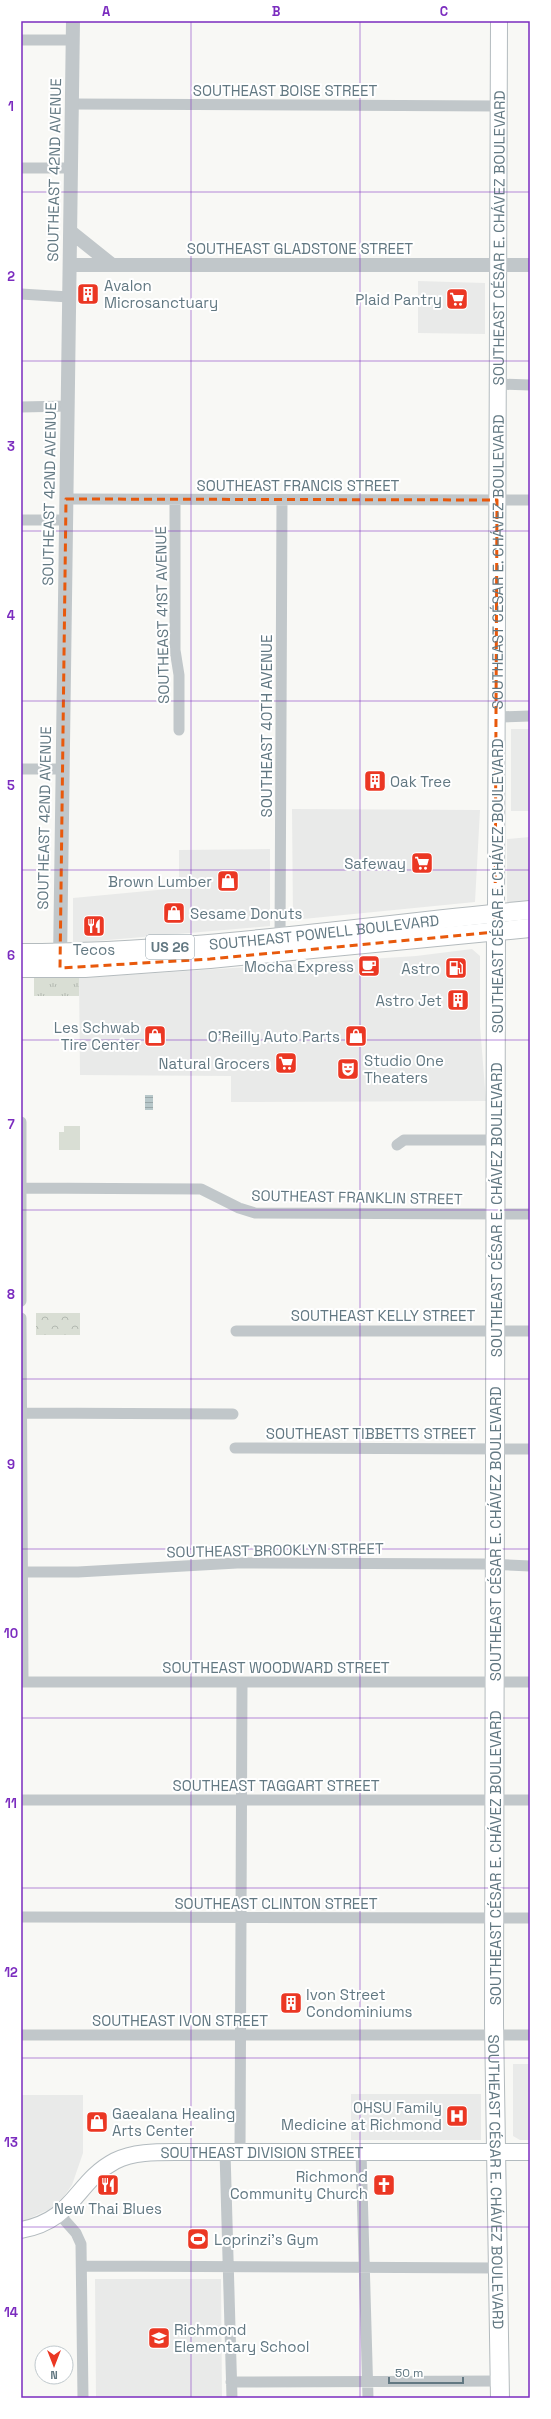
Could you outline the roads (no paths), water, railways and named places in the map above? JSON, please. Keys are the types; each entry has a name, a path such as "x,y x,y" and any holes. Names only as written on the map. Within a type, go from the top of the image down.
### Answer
{"main road":[{"name":"SOUTHEAST CÉSAR E. CHÁVEZ BOULEVARD","path":"499,21 494,2035 499,2390"},
{"name":"SOUTHEAST POWELL BOULEVARD","path":"280,945 496,913 530,910"},
{"name":"SOUTHEAST POWELL BOULEVARD","path":"21,968 60,961 280,945 496,932 530,928"},
{"name":"SOUTHEAST POWELL BOULEVARD","path":"21,953 60,961"},
{"name":"SOUTHEAST DIVISION STREET","path":"21,2230 39,2226 60,2215 96,2176 116,2160 137,2154 154,2152 530,2152"}],"street":[{"name":"SOUTHEAST 42ND AVENUE","path":"60,961 74,21"},
{"path":"21,40 73,40"},
{"name":"SOUTHEAST BOISE STREET","path":"72,104 498,106"},
{"path":"21,168 72,168"},
{"path":"71,232 111,264"},
{"name":"SOUTHEAST GLADSTONE STREET","path":"70,264 530,265"},
{"path":"21,294 38,294 47,297 69,297"},
{"path":"497,384 530,385"},
{"path":"21,407 68,406"},
{"name":"SOUTHEAST FRANCIS STREET","path":"66,499 530,500"},
{"name":"SOUTHEAST 41ST AVENUE","path":"175,500 175,650 178,675 179,730"},
{"name":"SOUTHEAST 40TH AVENUE","path":"280,945 282,500"},
{"path":"21,520 66,520"},
{"path":"498,716 530,716"},
{"path":"21,769 62,769"},
{"path":"21,1122 21,1301"},
{"path":"397,1145 404,1140 496,1140"},
{"name":"SOUTHEAST FRANKLIN STREET","path":"21,1188 200,1189 239,1208 255,1213 530,1214"},
{"path":"21,1318 22,1682"},
{"name":"SOUTHEAST KELLY STREET","path":"236,1331 530,1331"},
{"path":"22,1413 233,1414"},
{"name":"SOUTHEAST TIBBETTS STREET","path":"235,1448 530,1449"},
{"name":"SOUTHEAST BROOKLYN STREET","path":"22,1572 78,1572 237,1563 530,1566"},
{"name":"SOUTHEAST WOODWARD STREET","path":"22,1682 530,1682"},
{"path":"232,2398 227,2267 233,2152 242,2035 242,1682"},
{"name":"SOUTHEAST TAGGART STREET","path":"21,1800 530,1800"},
{"name":"SOUTHEAST CLINTON STREET","path":"21,1918 530,1918"},
{"name":"SOUTHEAST IVON STREET","path":"21,2035 530,2035"},
{"path":"361,2152 368,2398"},
{"path":"60,2215 79,2238 82,2266 83,2398"},
{"path":"82,2266 497,2268"},
{"path":"231,2382 368,2382 499,2390"}],"place":[{"name":"Avalon Microsanctuary","path":"88,294"},
{"name":"Plaid Pantry","path":"457,299"},
{"name":"Oak Tree","path":"375,781"},
{"name":"Safeway","path":"422,863"},
{"name":"Brown Lumber","path":"228,881"},
{"name":"Sesame Donuts","path":"174,913"},
{"name":"Tecos","path":"94,926"},
{"name":"Mocha Express","path":"369,966"},
{"name":"Astro","path":"456,968"},
{"name":"Astro Jet","path":"458,1000"},
{"name":"Les Schwab Tire Center","path":"155,1036"},
{"name":"O'Reilly Auto Parts","path":"356,1036"},
{"name":"Natural Grocers","path":"286,1063"},
{"name":"Studio One Theaters","path":"348,1069"},
{"name":"Ivon Street Condominiums","path":"291,2003"},
{"name":"OHSU Family Medicine at Richmond","path":"457,2116"},
{"name":"Gaealana Healing Arts Center","path":"97,2122"},
{"name":"New Thai Blues","path":"108,2185"},
{"name":"Richmond Community Church","path":"384,2185"},
{"name":"Loprinzi's Gym","path":"198,2239"},
{"name":"Richmond Elementary School","path":"159,2338"}]}
